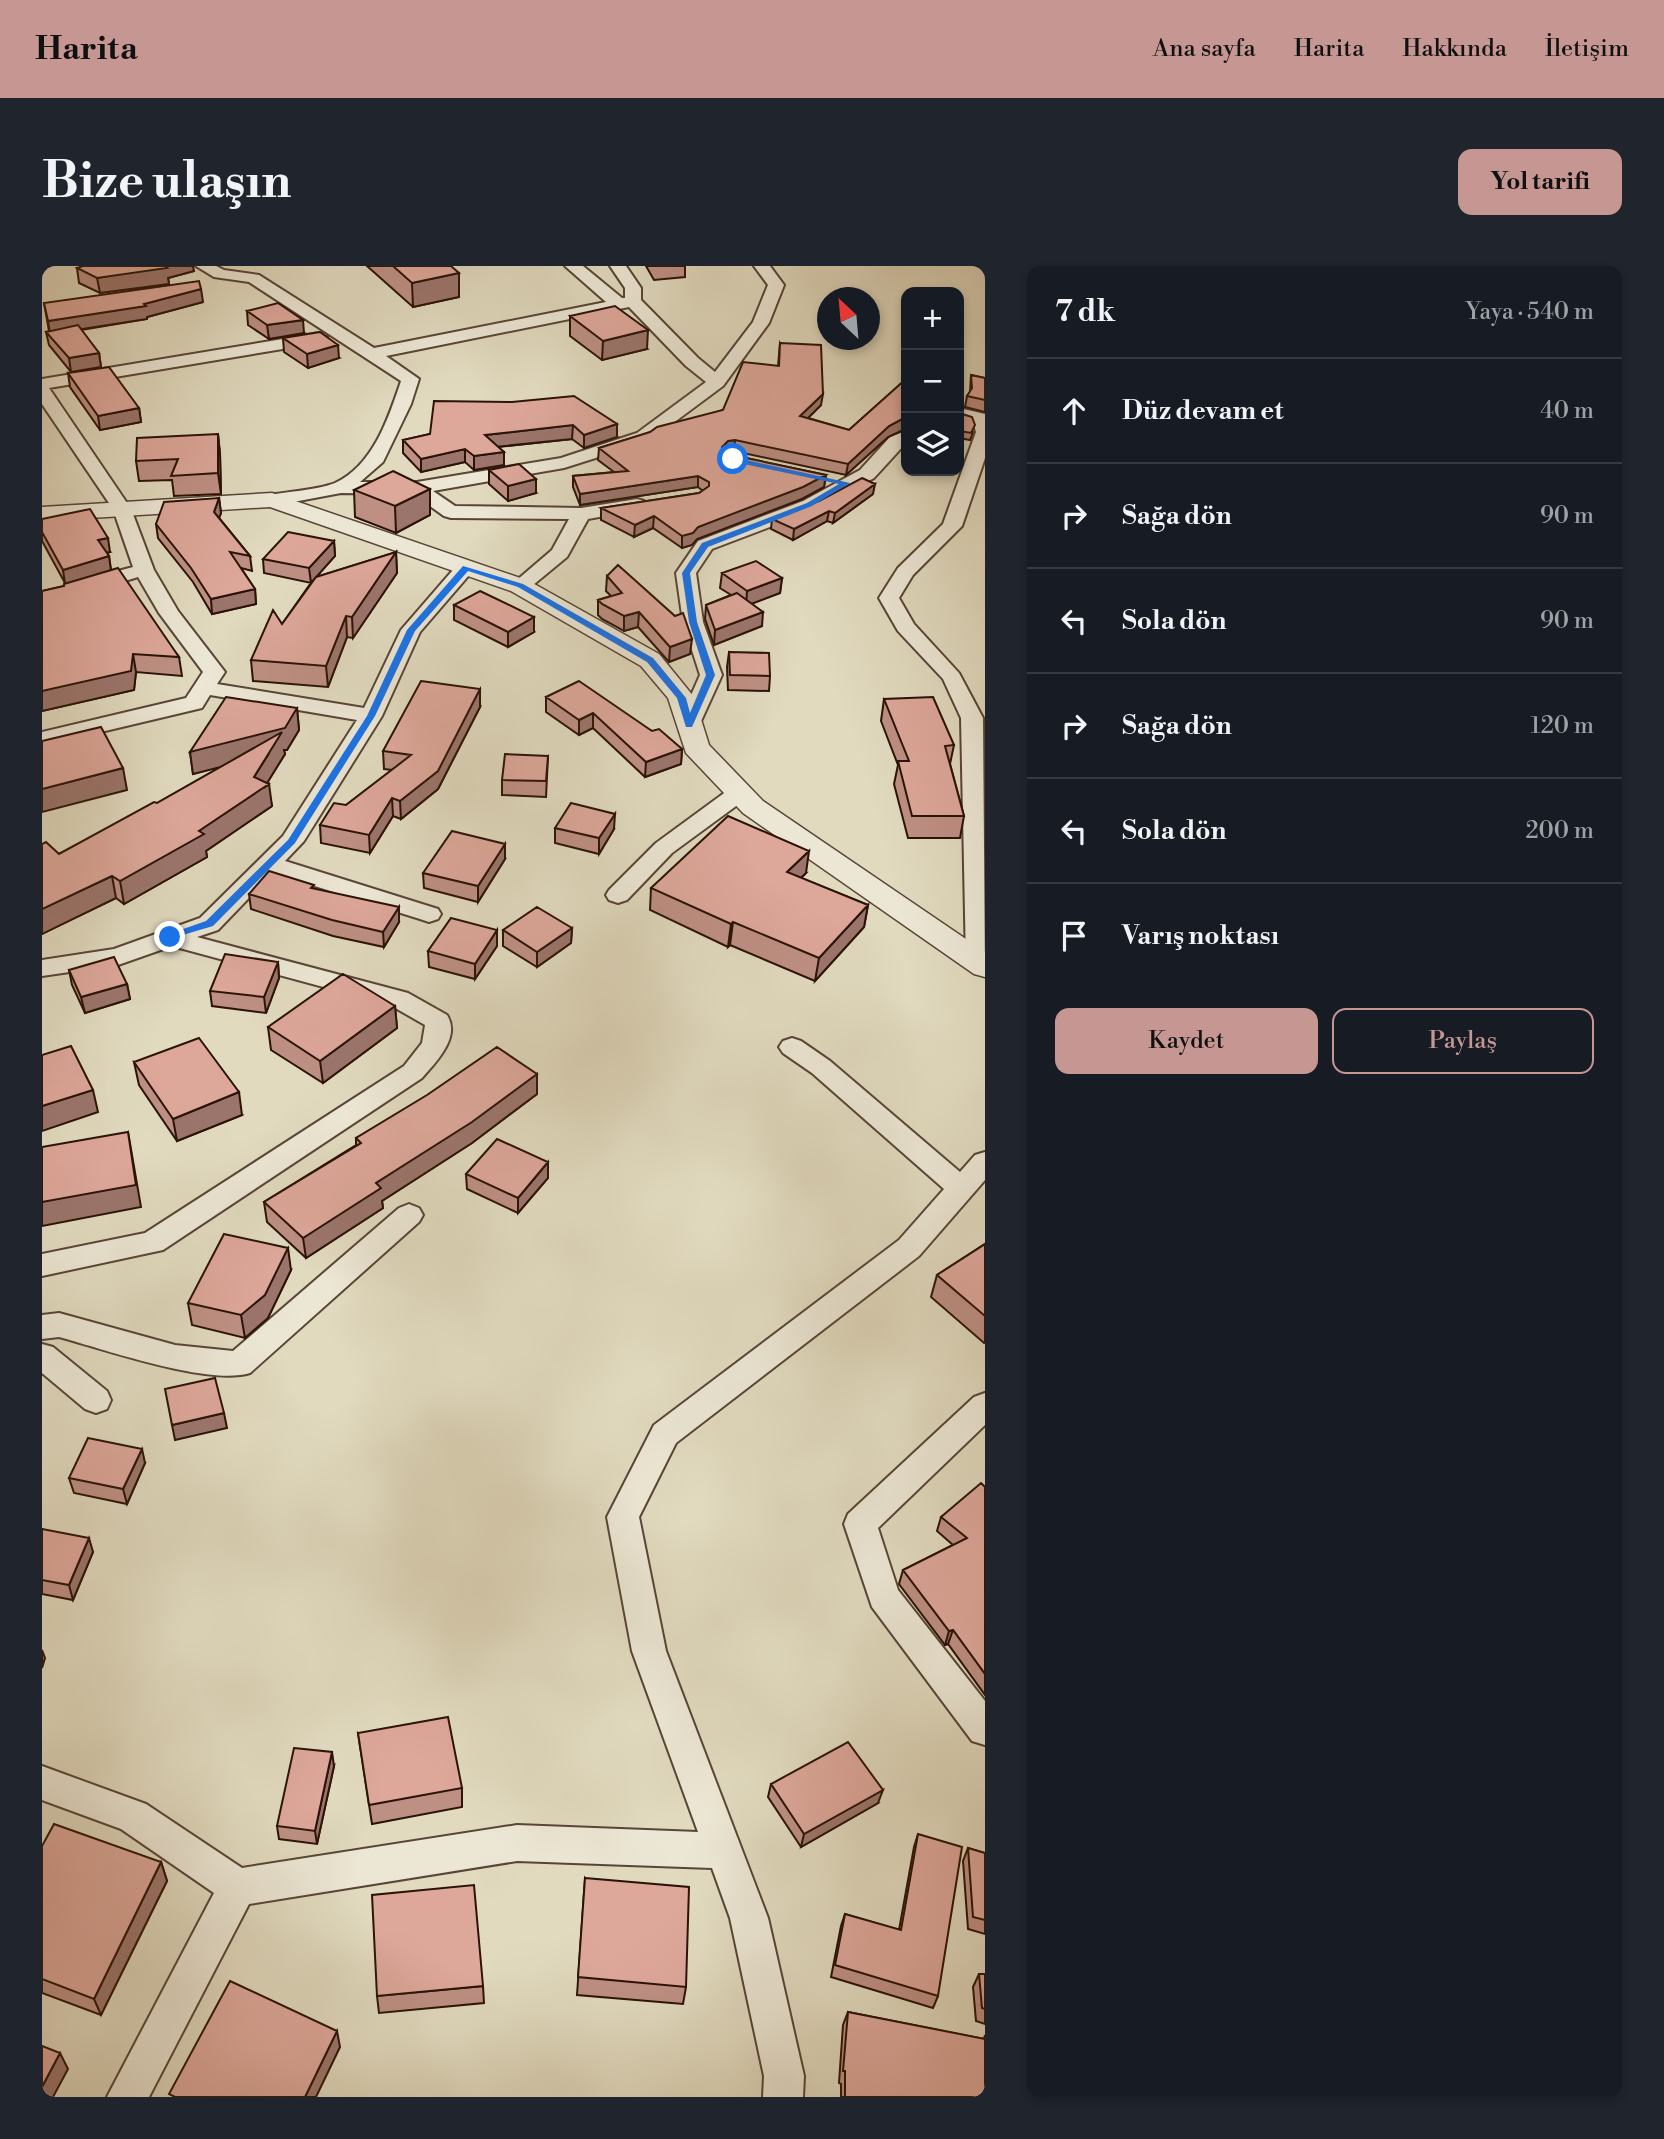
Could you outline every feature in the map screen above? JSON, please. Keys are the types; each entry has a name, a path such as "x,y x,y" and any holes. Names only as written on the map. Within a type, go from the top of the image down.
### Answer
{"street":[{"path":"204,266 253,278 410,379 374,462 341,487"},
{"path":"573,266 626,303 717,382"},
{"path":"618,266 632,288 626,303"},
{"path":"42,514 272,500 341,487 417,488 564,463 643,437 717,382 761,323 776,285 762,266"},
{"path":"200,286 253,278"},
{"path":"371,354 626,303"},
{"path":"42,384 341,335"},
{"path":"42,391 122,509 144,570 169,614 214,672 194,703 42,739"},
{"path":"964,414 981,418 985,432 952,526 905,572 889,598 905,627 952,677 972,718 982,965"},
{"path":"689,725 711,675 693,622 686,573 705,545 810,505 866,474 901,438"},
{"path":"821,478 846,483"},
{"path":"417,488 451,512 581,514 659,502"},
{"path":"272,500 520,586 650,660 681,698 696,747 753,807 982,965"},
{"path":"520,586 560,553 581,514"},
{"path":"42,968 118,957 209,924 292,841 371,716 411,630 466,567"},
{"path":"104,582 144,570"},
{"path":"204,688 371,716"},
{"path":"618,895 664,848 739,793"},
{"path":"269,864 429,914"},
{"path":"42,1265 153,1242 413,1072 435,1045 439,1021 399,999 170,937"},
{"path":"792,1047 821,1067 961,1188"},
{"path":"783,2097 784,2076 749,1918 649,1651 623,1517 665,1434 908,1248 985,1162"},
{"path":"42,1326 59,1325 175,1357 239,1363 409,1215"},
{"path":"42,1356 96,1401"},
{"path":"985,1406 860,1524 884,1597 985,1730"},
{"path":"42,1783 132,1816 238,1887 517,1843 724,1852"},
{"path":"128,2097 238,1887"}],"building":[{"path":"393,266 451,266 459,273 412,283"},
{"path":"77,268 167,268 97,278"},
{"path":"199,281 201,289 144,304 146,306 48,321 44,303"},
{"path":"278,303 303,320 267,325 247,311"},
{"path":"615,306 648,330 603,341 570,316"},
{"path":"78,325 99,353 69,358 46,332"},
{"path":"320,332 338,345 307,354 283,338"},
{"path":"780,343 817,345 817,350 821,350 823,394 800,416 849,430 901,383 901,420 889,426 848,464 735,440 728,441 722,447 727,454 826,475 682,536 654,516 635,525 601,508 699,493 709,486 709,482 698,476 580,494 573,476 628,471 599,448 650,432 657,427 723,410 743,362 779,366"},
{"path":"109,367 139,408 98,416 68,373"},
{"path":"971,375 985,378 985,400 967,396 972,388"},
{"path":"574,396 617,424 584,435 573,425 485,435 504,452 474,456 465,449 421,459 403,440 430,434 434,401 512,402"},
{"path":"964,415 972,417 975,425 971,433 964,432"},
{"path":"218,434 218,473 171,476 178,459 136,461 137,438"},
{"path":"519,464 536,479 508,486 489,470"},
{"path":"393,471 430,489 395,506 354,490"},
{"path":"862,478 875,484 835,513 829,511 794,529 772,519 819,501"},
{"path":"219,498 214,512 250,556 230,552 255,589 211,599 191,568 156,524 164,502"},
{"path":"90,509 108,538 98,540 109,556 63,570 42,532 42,519"},
{"path":"288,532 334,541 309,568 263,559"},
{"path":"396,552 352,617 346,616 326,666 251,660 273,610 282,624 316,577"},
{"path":"756,561 782,578 747,591 722,573"},
{"path":"618,565 675,616 683,613 692,639 670,647 639,612 624,616 598,600 622,593 607,576"},
{"path":"118,568 179,657 133,654 131,671 42,691 42,591"},
{"path":"480,591 534,617 508,632 454,605"},
{"path":"737,593 763,612 715,630 706,605"},
{"path":"729,652 769,653 770,676 730,675"},
{"path":"421,681 480,689 438,771 400,801 392,798 369,835 320,825 334,803 346,805 411,755 383,751"},
{"path":"579,681 652,731 659,729 682,749 646,762 593,713 579,720 546,697"},
{"path":"226,697 297,708 285,728 190,752"},
{"path":"933,697 954,745 945,746 964,816 912,816 898,761 909,761 884,699"},
{"path":"101,727 123,768 42,789 42,741"},
{"path":"282,732 254,777 269,784 199,831 204,834 120,881 112,876 42,909 42,844 46,842 59,854 154,802 157,803"},
{"path":"505,754 548,756 546,781 502,780"},
{"path":"571,803 615,814 599,838 555,828"},
{"path":"728,816 809,851 787,872 868,905 819,958 733,922 731,924 651,888"},
{"path":"452,831 505,844 478,886 423,873"},
{"path":"269,871 314,885 311,888 399,907 383,932 332,920 249,894"},
{"path":"537,907 572,928 537,952 503,930"},
{"path":"451,918 497,930 475,964 428,951"},
{"path":"225,954 278,962 264,997 210,991"},
{"path":"114,957 127,984 81,997 69,970"},
{"path":"343,974 395,1006 320,1061 268,1027"},
{"path":"199,1038 239,1092 173,1119 134,1062"},
{"path":"71,1046 93,1090 42,1106 42,1055"},
{"path":"497,1047 537,1074 472,1122 376,1183 381,1188 303,1238 264,1202 361,1143 356,1138 427,1095"},
{"path":"128,1132 136,1185 42,1202 42,1147"},
{"path":"497,1139 548,1162 518,1198 466,1174"},
{"path":"224,1234 288,1248 265,1295 241,1315 188,1303"},
{"path":"985,1244 985,1316 937,1275"},
{"path":"215,1378 224,1413 172,1425 165,1389"},
{"path":"88,1438 142,1449 123,1489 69,1478"},
{"path":"981,1483 985,1487 985,1674 953,1630 949,1631 903,1570 967,1538 941,1517"},
{"path":"42,1529 89,1538 69,1585 42,1580"},
{"path":"448,1717 462,1788 369,1805 358,1733"},
{"path":"848,1742 883,1790 804,1834 771,1784"},
{"path":"294,1748 332,1752 315,1831 277,1826"},
{"path":"54,1824 161,1862 94,1999 42,1979 42,1846"},
{"path":"918,1834 962,1847 938,1996 835,1965 845,1914 901,1930"},
{"path":"968,1848 985,1853 985,1920 973,1917"},
{"path":"585,1878 689,1887 686,1987 578,1977"},
{"path":"474,1885 483,1986 377,1996 372,1895"},
{"path":"979,1974 985,1974 985,2009 982,2008"},
{"path":"230,1981 337,2031 305,2097 175,2097 169,2094"},
{"path":"848,2012 985,2039 985,2097 845,2097 843,2071"},
{"path":"42,2046 60,2053 42,2087"}],"route":[{"path":"170,937 209,924 292,841 371,716 411,630 466,567 520,586 650,660 681,698 689,725 711,675 693,622 686,573 705,545 810,505 846,483 733,459"}]}
